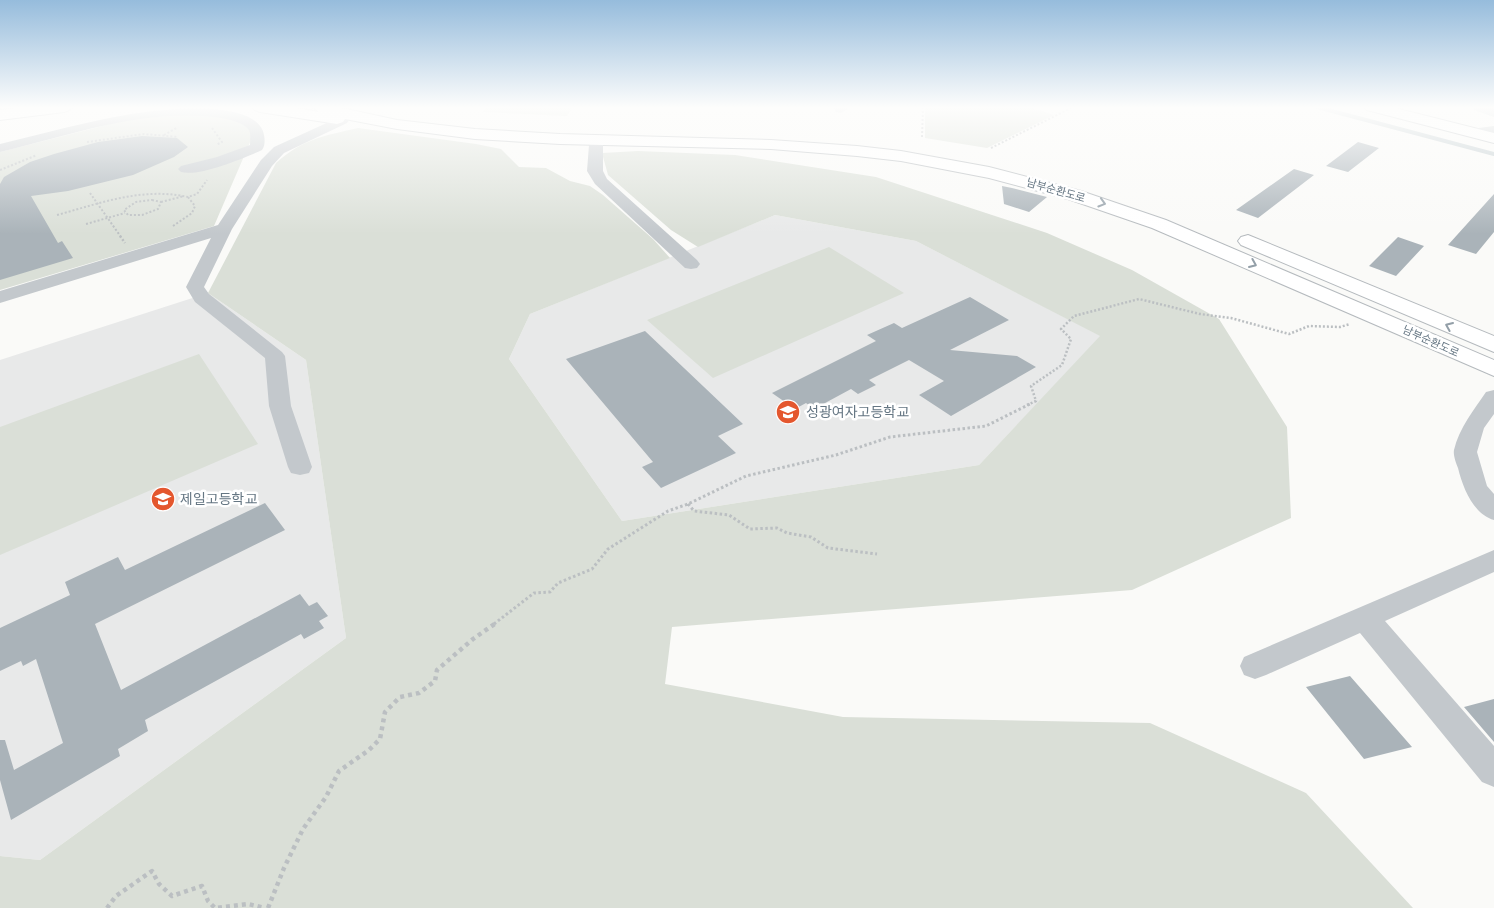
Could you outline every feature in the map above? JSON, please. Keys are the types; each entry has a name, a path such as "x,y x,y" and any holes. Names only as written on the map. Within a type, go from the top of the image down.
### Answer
{"main road":[{"name":"남부순환도로","path":"879,149 1022,180 1114,207 1159,224 1494,369"},
{"name":"남부순환도로","path":"929,149 993,159 1077,180 1173,210"},
{"name":"남부순환도로","path":"1230,234 1494,345"},
{"path":"1457,353 1494,361"}],"street":[{"path":"186,169 210,165 250,149"},
{"path":"274,149 279,150"},
{"path":"596,149 595,171 600,181 691,264"},
{"path":"279,150 266,163 224,229 195,287 202,298 274,356 280,406 300,468"},
{"path":"0,296 224,229"},
{"path":"1494,397 1473,428 1464,452 1476,489 1494,511"},
{"path":"1255,666 1494,560"},
{"path":"1364,617 1494,771"}],"path":[{"path":"0,170 37,155"},
{"path":"58,215 151,192 169,192 188,197 197,194 214,169 210,165"},
{"path":"90,193 125,243"},
{"path":"125,213 124,210 127,207 140,202 152,200 161,202 184,196"},
{"path":"168,228 192,213 195,206 188,197"},
{"path":"86,224 125,213 135,216 152,212 158,209 161,202"},
{"path":"118,246 133,241"},
{"path":"107,908 116,896 152,871 159,884 172,896 202,886 208,901 215,908 248,904 267,908 303,829 326,796 339,771 369,750 380,739 386,712 400,697 419,693 434,681 437,670 474,639 534,594 550,592 558,583 592,570 608,549 668,511 688,504 746,476 836,455 890,437 986,426 999,418 1036,402 1031,386 1062,365 1071,339 1061,330 1074,316 1139,299 1200,314 1231,318 1289,334 1309,326 1340,327 1372,316"},
{"path":"688,504 694,511 729,515 750,529 777,528 787,533 810,537 828,548 877,554"}],"shaded area":[{"path":"10,149 247,149 214,226 0,290 0,152"},
{"path":"294,149 501,149 519,167 546,168 570,181 590,186 653,239 670,258 530,314 509,359 622,521 979,465 1100,336 916,241 775,215 698,247 671,230 608,175 602,153 638,151 735,155 876,177 1047,233 1132,270 1219,319 1287,427 1291,518 1132,590 672,627 665,684 843,717 1150,723 1306,793 1413,908 0,908 0,856 40,860 346,638 306,360 208,293 276,163"},
{"name":"성광여자고등학교","path":"775,215 916,241 1101,336 979,465 622,521 509,359 530,314"},
{"path":"829,247 904,293 713,378 647,320"},
{"name":"제일고등학교","path":"208,293 306,360 346,638 40,860 0,856 0,360"},
{"path":"199,354 258,444 0,555 0,427"}],"building":[{"path":"71,149 185,149 174,157 133,175 68,191 31,196 58,243 62,241 73,258 0,280 0,184 4,177 30,162"},
{"path":"1348,149 1377,149 1348,172 1326,166"},
{"path":"1294,169 1314,175 1258,218 1236,210"},
{"path":"1002,186 1047,197 1029,212 1004,204"},
{"path":"1494,194 1494,232 1476,254 1448,245"},
{"path":"1398,237 1424,246 1396,276 1369,266"},
{"path":"970,297 1009,320 950,350 1017,356 1036,367 951,416 919,395 944,381 909,360 869,380 876,385 858,394 851,389 814,409 806,403 795,409 772,393 876,341 867,335 894,323 902,328"},
{"path":"645,331 743,424 718,436 736,453 661,488 642,467 653,462 566,359"},
{"path":"265,503 285,530 95,624 121,690 300,594 309,606 317,602 328,616 319,621 324,628 304,639 301,634 145,720 148,731 118,749 120,756 11,820 0,780 0,740 5,740 14,770 63,743 36,659 23,666 21,661 0,671 0,628 70,595 65,582 118,557 125,570"},
{"path":"1350,676 1412,747 1364,759 1306,687"},
{"path":"1494,699 1494,742 1464,707"}],"waterway":[{"path":"1477,149 1494,154"}],"place":[{"name":"성광여자고등학교","path":"788,412"},
{"name":"제일고등학교","path":"163,499"}]}
